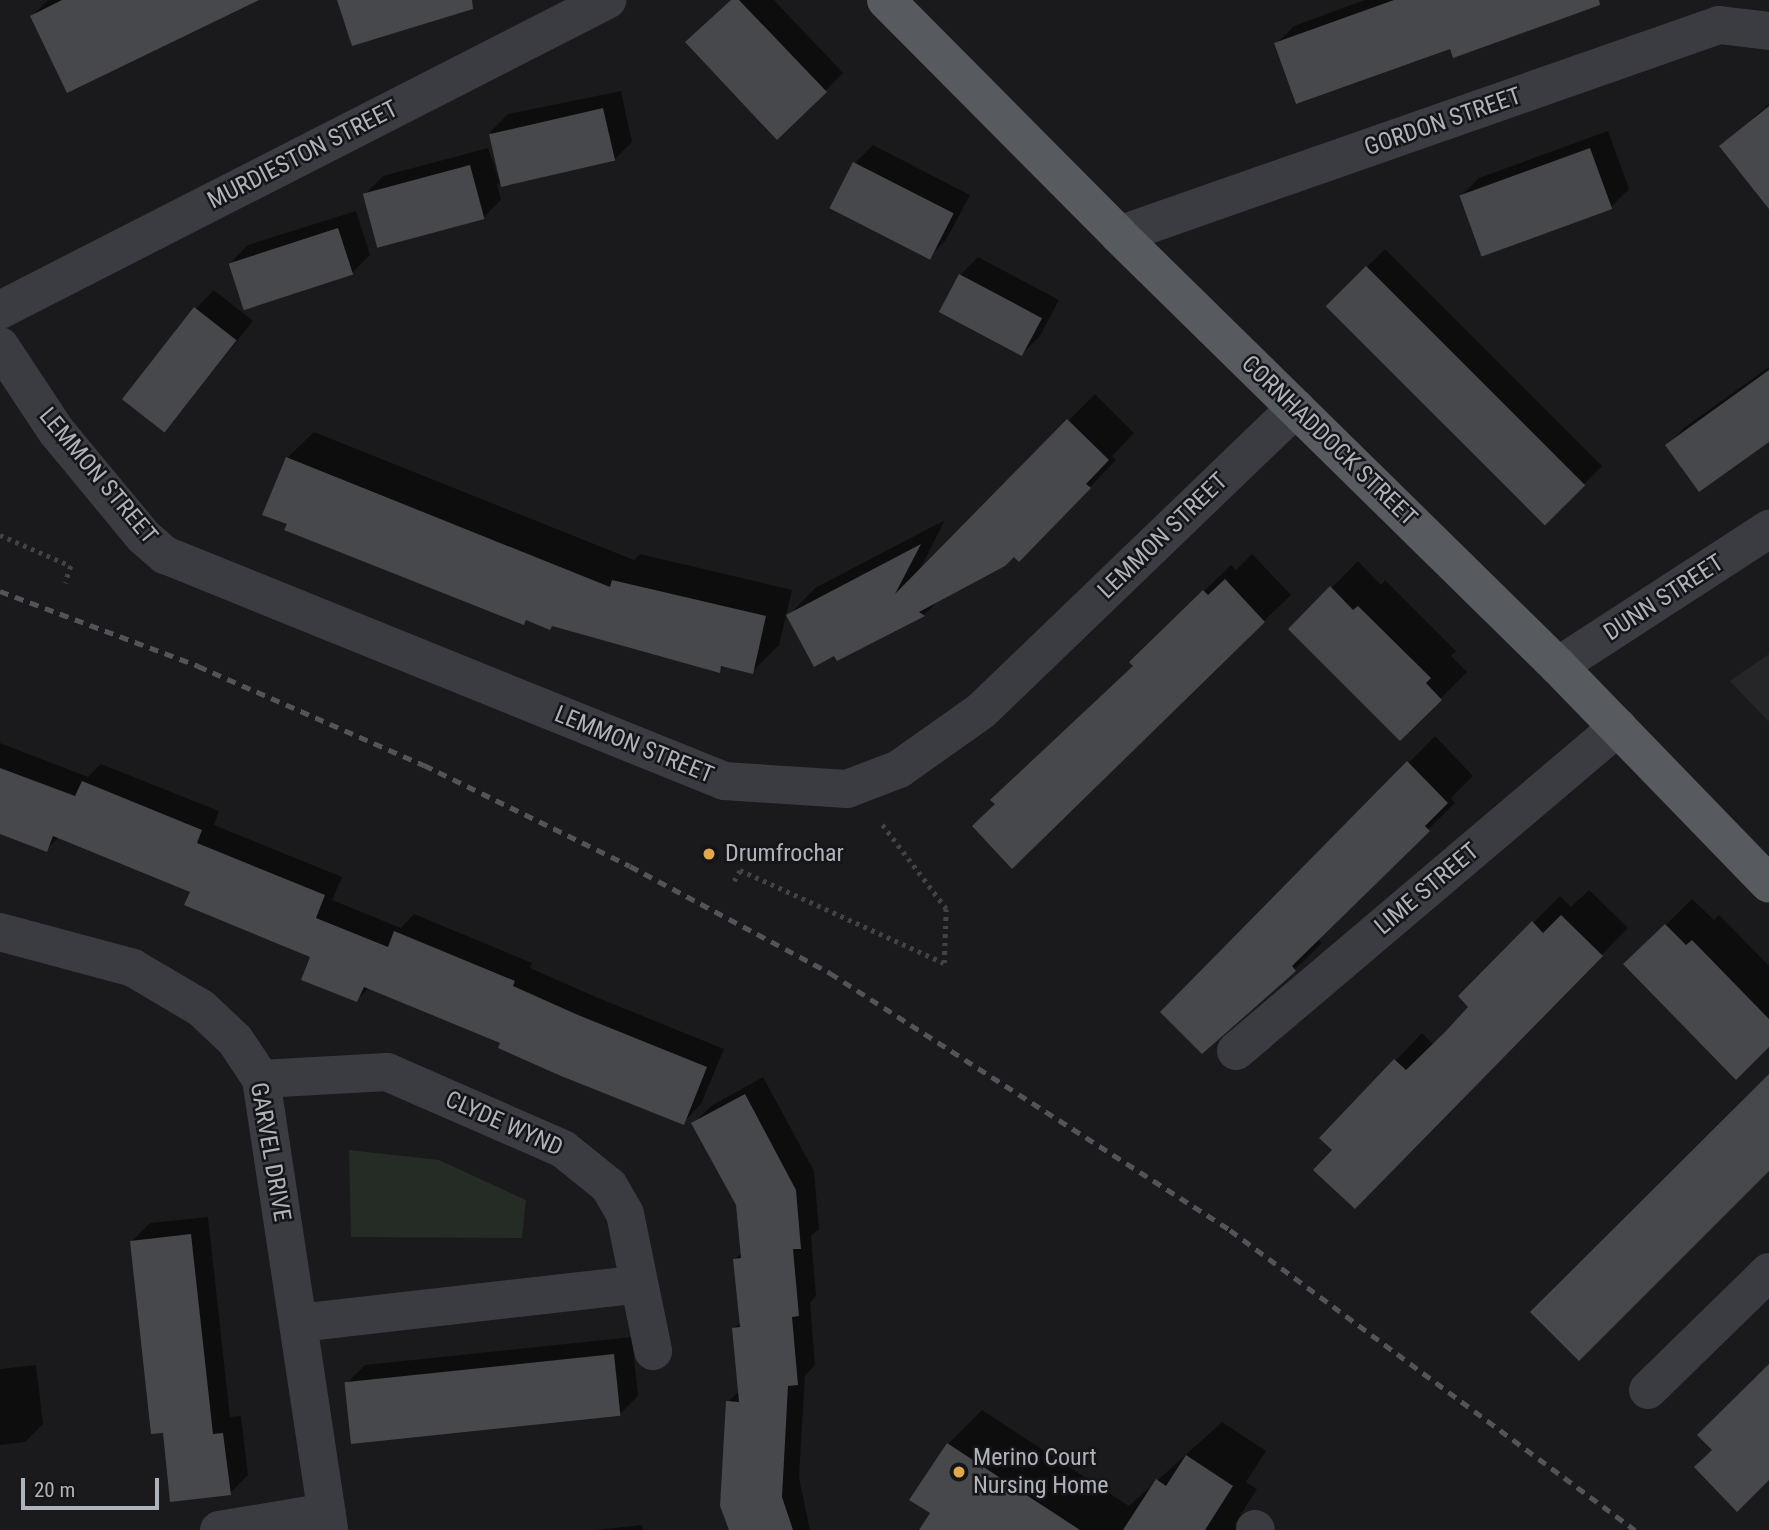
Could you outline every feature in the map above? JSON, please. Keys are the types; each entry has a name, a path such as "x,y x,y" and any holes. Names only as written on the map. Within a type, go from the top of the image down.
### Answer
{"main road":[{"name":"CORNHADDOCK STREET","path":"886,0 1119,235 1558,666 1769,884"}],"street":[{"name":"MURDIESTON STREET","path":"0,310 607,0"},
{"name":"GORDON STREET","path":"1119,235 1719,25 1769,31"},
{"name":"LEMMON STREET","path":"0,346 57,432 144,537 165,555 724,781 847,789 900,769 981,711 1296,408"},
{"name":"DUNN STREET","path":"1558,666 1769,529"},
{"name":"LIME STREET","path":"1236,1051 1618,727"},
{"name":"GARVEL DRIVE","path":"0,932 133,968 201,1008 236,1040 261,1079 328,1521"},
{"name":"CLYDE WYND","path":"261,1079 387,1072 564,1149 609,1186 625,1214 653,1351"},
{"path":"1648,1390 1769,1272"},
{"path":"299,1323 639,1284"},
{"path":"219,1530 328,1521"}],"path":[{"path":"0,535 71,566 65,583"},
{"path":"734,881 740,870 944,963 946,909 893,833 847,789"}],"shaded area":[{"path":"1769,654 1769,722 1730,681"},
{"path":"349,1150 439,1160 526,1200 522,1238 351,1237"}],"building":[{"path":"62,0 259,0 67,93 30,16"},
{"path":"337,0 472,0 473,9 352,46"},
{"path":"731,0 739,0 827,92 777,140 685,42"},
{"path":"1394,0 1599,0 1600,5 1453,58 1450,49 1296,104 1274,43"},
{"path":"1769,106 1769,209 1719,146"},
{"path":"603,108 615,161 501,187 489,134"},
{"path":"1590,148 1612,209 1482,257 1459,196"},
{"path":"853,162 954,213 930,260 829,208"},
{"path":"470,165 484,219 377,248 363,194"},
{"path":"338,228 353,275 244,310 229,264"},
{"path":"1366,266 1585,485 1545,526 1326,306"},
{"path":"959,274 1042,318 1022,356 939,312"},
{"path":"194,307 237,340 165,432 122,399"},
{"path":"1769,370 1769,442 1699,492 1665,445"},
{"path":"1067,419 1109,460 1086,484 1091,488 1019,562 1014,557 1005,566 919,612 925,616 837,661 834,656 814,667 786,615 921,544 895,594"},
{"path":"286,457 610,587 612,580 766,616 753,674 721,666 720,673 552,626 550,630 526,620 524,625 284,530 287,524 262,515"},
{"path":"1225,579 1265,622 1012,869 972,826 995,804 990,800 1133,666 1129,662 1203,590 1208,595"},
{"path":"1330,586 1353,610 1358,606 1431,678 1426,683 1442,700 1400,741 1288,629"},
{"path":"1407,761 1448,803 1425,826 1430,831 1292,966 1296,971 1202,1054 1160,1012"},
{"path":"0,768 75,796 82,781 202,830 197,843 325,895 316,918 388,947 394,931 515,981 513,986 578,1015 707,1067 684,1125 561,1076 498,1048 500,1043 364,987 357,1002 301,980 310,957 184,905 190,892 53,836 47,852 0,834"},
{"path":"1561,915 1603,956 1355,1209 1313,1170 1332,1150 1319,1138 1394,1059 1406,1070 1445,1032 1468,1007 1458,996 1532,921 1543,933"},
{"path":"1665,924 1686,945 1692,940 1769,1019 1769,1047 1736,1080 1623,964"},
{"path":"1769,1074 1769,1171 1579,1361 1530,1312"},
{"path":"745,1094 796,1190 801,1249 793,1249 799,1316 792,1317 798,1385 788,1386 782,1497 793,1530 729,1530 720,1506 726,1401 739,1402 732,1328 740,1327 733,1259 741,1258 736,1205 691,1123"},
{"path":"191,1234 213,1434 223,1433 231,1495 170,1502 163,1433 151,1434 130,1241"},
{"path":"614,1354 620,1416 351,1444 344,1382"},
{"path":"1769,1364 1769,1480 1737,1512 1694,1467 1712,1450 1697,1435"},
{"name":"Merino Court Nursing Home","path":"947,1443 1080,1530 919,1530 930,1513 909,1500"},
{"name":"Merino Court Nursing Home","path":"1186,1455 1233,1486 1205,1530 1123,1530 1156,1479 1166,1486"}],"railway":[{"path":"0,591 198,666 424,765 630,866 830,973 1230,1230 1635,1530"}],"place":[{"name":"Drumfrochar","path":"709,854"},
{"name":"Merino Court Nursing Home","path":"959,1472"}]}
